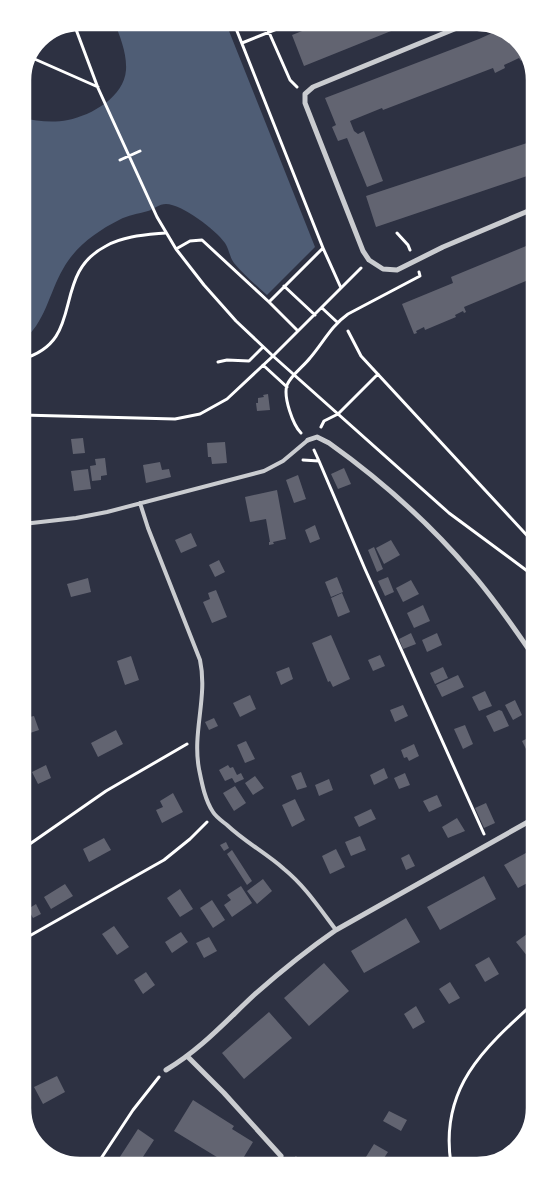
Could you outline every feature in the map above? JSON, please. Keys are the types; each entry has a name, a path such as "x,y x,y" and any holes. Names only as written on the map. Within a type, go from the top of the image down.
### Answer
{"street":[{"path":"452,30 313,87 305,94 305,103 363,251 369,260 383,269 397,270 443,247 527,212"},
{"path":"308,440 317,437 329,443 403,502 472,573 527,647"},
{"path":"166,1070 188,1057 255,995 314,945 336,930 527,823"},
{"path":"188,1057 224,1093 281,1156"}],"lane":[{"path":"30,523 76,518 264,471 277,465 308,440"},
{"path":"140,503 200,660 204,676 204,690 197,737 200,773 208,802 214,814 235,833 290,874 336,930"}],"path":[{"path":"76,30 98,88 165,233 204,285 236,321 338,414 450,513 527,571"},
{"path":"237,30 322,248 342,288"},
{"path":"267,30 290,80 305,94"},
{"path":"242,43 275,30"},
{"path":"35,59 98,88"},
{"path":"120,160 140,151"},
{"path":"30,356 46,349 54,340 63,322 76,273 89,257 104,246 123,239 165,233"},
{"path":"308,440 295,428 286,396 287,387 337,322 348,314 420,276 408,245 396,233"},
{"path":"176,249 190,241 202,240 298,331"},
{"path":"269,302 322,248"},
{"path":"30,415 174,419 187,418 212,409 227,399 273,356 369,260"},
{"path":"284,286 315,315"},
{"path":"322,308 337,322"},
{"path":"348,331 361,356 527,535"},
{"path":"218,362 227,360 249,361 264,347"},
{"path":"263,365 287,387"},
{"path":"317,437 324,421 338,414 378,374"},
{"path":"316,453 365,569 489,845"},
{"path":"291,455 302,460 319,461"},
{"path":"30,844 106,791 197,737"},
{"path":"30,936 164,860 190,839 214,814"},
{"path":"450,1158 452,1116 463,1080 494,1039 527,1009"},
{"path":"101,1158 133,1110 166,1070"}],"water":[{"path":"118,30 229,30 315,247 267,295 234,263 225,243 214,231 181,208 173,205 161,205 119,220 103,229 80,247 63,269 46,308 30,334 30,119 56,121 77,118 96,109 113,96 124,80 126,70 121,39"}],"building":[{"path":"305,30 394,30 304,66 292,35"},
{"path":"493,33 502,37 517,49 522,60 519,58 504,65 505,68 495,73 493,68 350,121 354,131 358,134 364,131 383,181 367,187 347,138 338,141 332,127 336,125 325,98"},
{"path":"527,143 527,176 376,227 366,196"},
{"path":"527,246 527,281 464,307 466,312 464,313 463,311 455,315 456,317 425,330 424,327 414,334 402,304 453,283 451,277"},
{"path":"268,394 270,410 257,411 256,403 258,403 258,398"},
{"path":"83,438 85,453 73,454 71,439"},
{"path":"225,442 227,463 212,464 211,457 208,457 207,443"},
{"path":"105,458 107,475 101,476 101,480 92,481 90,466 96,465 95,459"},
{"path":"160,462 162,470 169,469 171,477 146,483 143,465"},
{"path":"344,468 351,484 338,489 331,474"},
{"path":"88,469 91,489 74,491 71,471"},
{"path":"298,475 306,499 294,503 286,480"},
{"path":"277,490 286,539 269,545 266,519 250,522 245,497"},
{"path":"315,525 320,539 310,543 305,530"},
{"path":"191,533 197,546 181,553 175,540"},
{"path":"391,540 400,555 384,564 376,548"},
{"path":"374,547 383,569 377,572 368,550"},
{"path":"219,560 225,572 215,577 209,565"},
{"path":"337,577 343,592 331,597 325,582"},
{"path":"388,577 394,592 385,596 378,581"},
{"path":"88,578 91,592 71,597 67,584"},
{"path":"411,580 419,594 403,602 396,588"},
{"path":"216,590 227,617 212,623 203,602 210,599 208,593"},
{"path":"342,593 350,612 338,617 331,598"},
{"path":"423,605 430,621 414,628 407,613"},
{"path":"411,633 416,644 403,649 399,639"},
{"path":"437,633 442,645 427,652 422,640"},
{"path":"331,635 350,679 333,687 330,681 328,682 312,643"},
{"path":"380,655 385,666 373,671 368,660"},
{"path":"131,656 139,680 125,685 117,661"},
{"path":"289,667 293,679 281,685 276,672"},
{"path":"443,667 448,678 435,684 430,673"},
{"path":"458,675 464,687 442,697 436,685"},
{"path":"485,691 492,706 479,711 472,697"},
{"path":"250,695 256,709 240,717 233,703"},
{"path":"515,700 522,715 513,720 505,705"},
{"path":"403,705 408,716 395,722 390,710"},
{"path":"499,710 502,711 509,726 494,732 486,716"},
{"path":"34,716 39,730 30,733 30,717"},
{"path":"214,718 218,726 209,730 205,722"},
{"path":"465,725 473,744 463,749 454,729"},
{"path":"116,730 123,744 98,757 91,743"},
{"path":"527,738 527,751 522,741"},
{"path":"246,741 255,759 245,763 237,745"},
{"path":"414,744 419,756 409,761 407,757 404,758 401,750"},
{"path":"46,765 51,778 38,784 32,772"},
{"path":"228,765 230,768 233,767 237,775 241,773 244,779 235,783 232,778 225,781 219,770"},
{"path":"384,768 388,778 374,785 370,775"},
{"path":"301,772 307,787 297,790 291,776"},
{"path":"405,773 410,785 399,789 394,778"},
{"path":"255,776 264,788 253,795 245,783"},
{"path":"329,779 333,790 319,796 315,785"},
{"path":"235,786 246,803 234,811 223,793"},
{"path":"173,793 183,812 162,823 156,810 163,807 160,801"},
{"path":"437,795 442,806 429,812 423,801"},
{"path":"295,799 305,820 292,827 282,805"},
{"path":"486,803 495,823 484,828 475,808"},
{"path":"371,809 376,819 359,827 354,817"},
{"path":"457,818 465,831 448,838 442,827"},
{"path":"360,836 366,850 351,856 345,842"},
{"path":"104,838 111,850 89,862 83,849"},
{"path":"226,842 229,848 224,851 220,845"},
{"path":"336,849 345,867 330,874 322,856"},
{"path":"232,850 252,881 247,885 227,854"},
{"path":"527,852 527,883 518,888 504,865"},
{"path":"409,854 415,866 406,870 401,858"},
{"path":"484,876 496,899 440,930 427,907"},
{"path":"263,879 272,891 257,904 247,891"},
{"path":"65,884 73,896 51,909 44,897"},
{"path":"241,886 252,903 232,917 224,905 231,900 227,895"},
{"path":"180,889 193,909 180,917 167,898"},
{"path":"212,900 225,920 213,928 200,908"},
{"path":"36,904 41,914 33,918 30,908"},
{"path":"406,918 420,942 364,973 351,951"},
{"path":"114,926 129,947 117,955 102,934"},
{"path":"181,932 188,942 172,953 165,942"},
{"path":"527,934 527,956 516,942"},
{"path":"209,937 217,951 204,958 196,943"},
{"path":"489,957 499,974 485,982 475,965"},
{"path":"324,963 349,991 309,1026 284,998"},
{"path":"146,972 155,985 143,994 134,980"},
{"path":"450,982 460,998 449,1004 439,989"},
{"path":"416,1006 425,1022 413,1029 404,1014"},
{"path":"269,1012 292,1038 244,1079 222,1053"},
{"path":"57,1076 65,1092 43,1104 34,1087"},
{"path":"193,1100 234,1126 232,1129 253,1142 243,1158 218,1158 174,1131"},
{"path":"389,1111 407,1120 401,1131 383,1121"},
{"path":"138,1129 154,1140 142,1158 119,1158"},
{"path":"374,1144 388,1152 384,1158 365,1158"}]}
